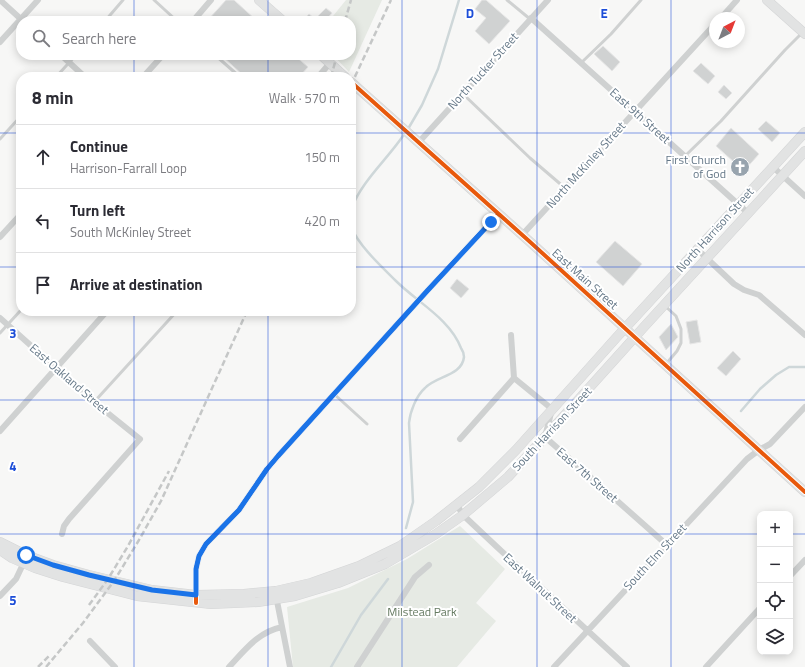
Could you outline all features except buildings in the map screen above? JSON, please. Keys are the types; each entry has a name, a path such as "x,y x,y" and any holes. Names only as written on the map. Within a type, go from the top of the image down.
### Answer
{"main road":[{"path":"259,0 277,16"},
{"path":"767,0 804,31"},
{"path":"327,60 340,72"},
{"name":"East Main Street","path":"356,86 805,492"},
{"name":"North Harrison Street","path":"625,329 805,132"},
{"name":"North Harrison Street","path":"635,338 805,151"},
{"name":"South Harrison Street","path":"276,595 360,566 400,546 457,505 484,482 516,450 625,329"},
{"name":"South Harrison Street","path":"276,595 295,596 338,583 385,564 436,534 463,515 508,477 635,338"},
{"path":"0,542 25,559"},
{"path":"0,550 12,558 25,559 53,565 152,590 196,599 244,594 276,595"}],"street":[{"path":"0,0 18,16"},
{"path":"25,16 38,0"},
{"path":"197,16 211,0"},
{"name":"North Tucker Street","path":"417,141 463,94 548,0"},
{"path":"726,12 737,0"},
{"name":"East 9th Street","path":"531,19 748,213"},
{"path":"0,42 16,26"},
{"name":"North McKinley Street","path":"522,235 709,31"},
{"path":"67,60 80,72"},
{"path":"148,72 158,60"},
{"path":"322,72 330,63"},
{"path":"773,167 805,196"},
{"path":"196,599 196,569 199,556 206,544 239,510 271,465 498,214"},
{"path":"0,237 16,219"},
{"path":"698,249 734,284 744,290 763,297 805,335"},
{"path":"0,431 103,316"},
{"name":"East Oakland Street","path":"0,318 94,402 140,439 69,519 64,526 62,534"},
{"path":"460,440 514,378 511,335"},
{"path":"514,378 552,409 545,438"},
{"name":"South Elm Street","path":"554,667 747,458 770,444 805,407"},
{"name":"East 7th Street","path":"545,438 666,545"},
{"name":"East Walnut Street","path":"457,505 463,515 627,667"},
{"path":"0,596 16,579 25,559"},
{"path":"793,573 805,560"},
{"path":"358,667 414,577 430,565"},
{"path":"276,595 290,667"},
{"path":"706,667 757,611"},
{"path":"229,667 247,647 259,637 273,629 282,628"},
{"path":"90,641 115,667"}],"lane":[{"path":"109,16 123,0"},
{"path":"154,0 172,16"},
{"path":"507,0 531,19"},
{"path":"581,63 611,34 641,0"},
{"path":"686,156 721,121 804,31"},
{"path":"221,60 234,72"},
{"path":"60,72 69,62"},
{"path":"463,94 530,158 565,188"},
{"path":"0,139 16,121"},
{"path":"664,305 676,316 681,329 681,343 677,351 665,365"},
{"path":"0,333 16,316"},
{"path":"94,402 172,316"},
{"path":"334,394 366,424"}],"green space":[{"path":"346,0 382,0 356,57 356,16 333,16"},
{"path":"338,60 354,60 349,72"},
{"name":"Milstead Park","path":"460,526 505,569 476,603 496,621 457,667 293,667 287,607 348,588 407,559"}],"waterway":[{"path":"408,129 422,105 438,69 459,0"},
{"path":"356,198 362,188 405,133"},
{"path":"356,236 365,249 404,289 449,328 464,354 459,368 425,388 419,395 412,409 409,423 413,502 406,528"},
{"path":"741,411 760,389 776,375 789,367 805,367"},
{"path":"331,667 361,615 388,579"}],"railway":[{"path":"346,16 351,0"},
{"path":"356,74 391,0"},
{"path":"332,72 336,60"},
{"path":"46,667 83,623 114,581 139,540 161,501 245,316"},
{"path":"89,605 108,579 128,546 169,471"},
{"path":"38,667 50,655"}],"cycle path":[{"path":"356,86 529,241 805,492"},
{"path":"196,603 196,569 199,556 206,544 239,510 267,469 278,456 498,214"}],"place":[{"name":"First Church of God","path":"740,167"}],"route":[{"path":"26,555 53,565 152,590 196,595 196,569 199,556 206,544 239,510 267,469 278,456 491,222"}]}
